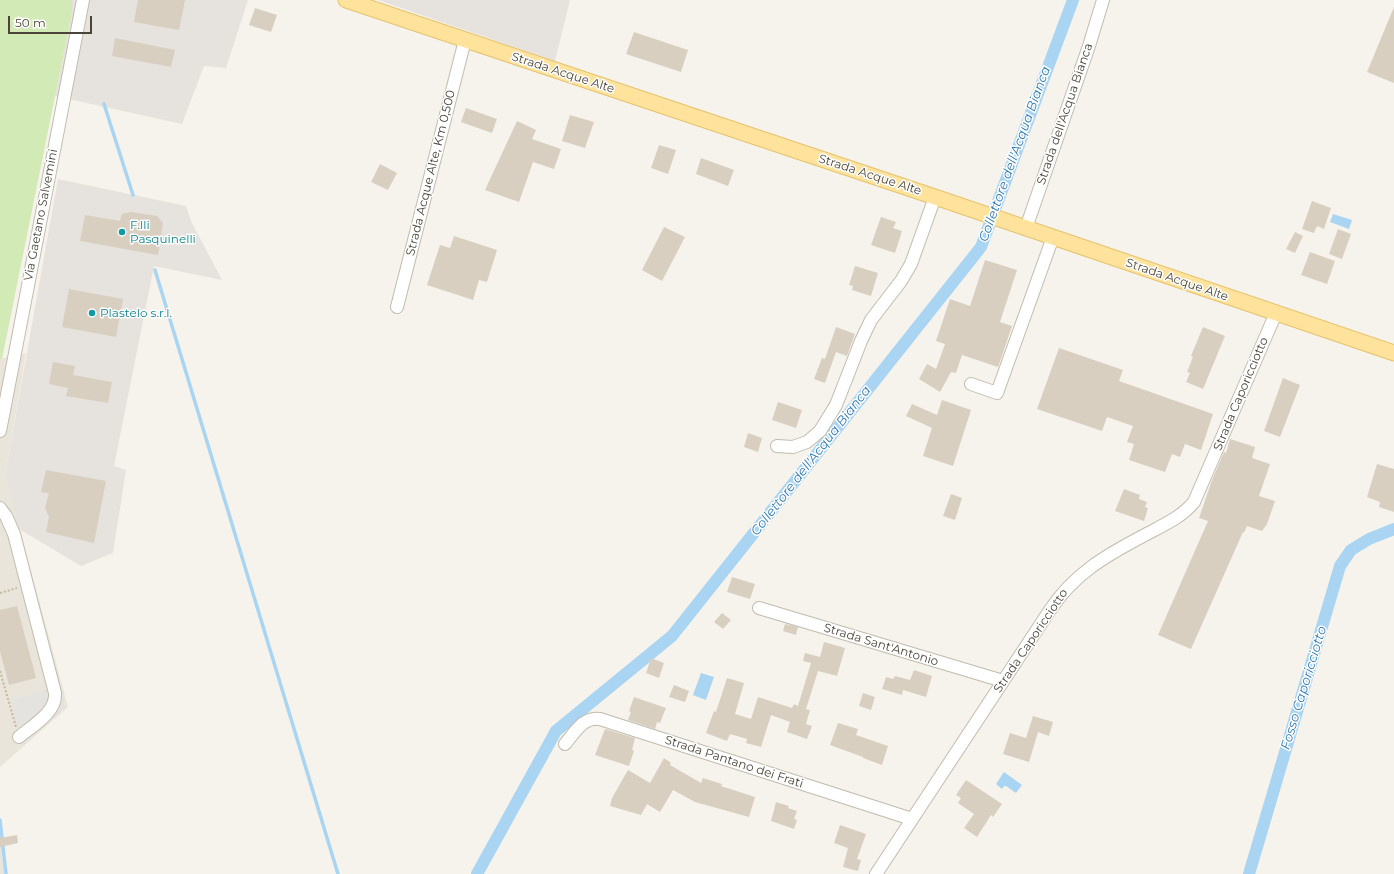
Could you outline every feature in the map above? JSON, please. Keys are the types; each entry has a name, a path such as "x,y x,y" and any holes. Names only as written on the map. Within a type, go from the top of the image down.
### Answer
{"main road":[{"name":"Strada Acque Alte","path":"346,0 935,197 1394,353"}],"street":[{"name":"Via Gaetano Salvemini","path":"0,431 82,0"},
{"name":"Strada dell'Acqua Bianca","path":"1026,228 1093,36 1104,0"},
{"name":"Strada Acque Alte, Km 0,500","path":"397,306 465,40"},
{"path":"777,446 793,447 807,442 820,431 836,405 861,341 871,320 901,281 911,264 935,197"},
{"path":"971,384 998,393 1053,238"},
{"name":"Strada Caporicciotto","path":"876,874 1055,602 1069,585 1110,554 1180,515 1194,502 1276,313"},
{"path":"0,508 6,516 12,529 28,585 56,697 54,706 19,737"},
{"name":"Strada Sant'Antonio","path":"759,608 1003,681"},
{"name":"Strada Pantano dei Frati","path":"565,744 586,721 593,718 600,719 912,819"}],"path":[{"path":"0,593 28,585"},
{"path":"0,671 19,737"}],"shaded area":[{"path":"72,0 248,0 226,68 204,66 182,124 55,96 72,12"},
{"path":"378,0 570,0 555,61"},
{"path":"58,179 186,206 192,223 222,280 154,266 114,466 126,470 113,553 81,566 19,529 5,475"},
{"path":"26,353 5,475 68,707 0,767 0,359"},
{"path":"60,686 66,707 23,745 10,700"},
{"path":"0,820 6,874 0,874"}],"green space":[{"path":"0,0 72,0 72,12 2,359 0,359"}],"water":[{"path":"1333,214 1352,220 1349,229 1330,222"},
{"path":"701,673 714,677 706,700 693,695"},
{"path":"1004,772 1022,785 1016,793 1006,786 1002,789 996,784"}],"building":[{"path":"138,0 185,0 179,30 134,22"},
{"path":"1394,7 1394,83 1367,72"},
{"path":"255,8 277,15 271,32 249,25"},
{"path":"634,32 688,50 681,72 626,54"},
{"path":"115,38 175,50 171,67 112,56"},
{"path":"466,108 497,119 492,133 461,122"},
{"path":"570,115 594,122 585,148 562,141"},
{"path":"517,121 536,130 532,139 561,149 554,169 533,162 519,202 485,190"},
{"path":"659,145 676,150 668,174 651,168"},
{"path":"701,158 734,170 728,186 696,174"},
{"path":"380,164 397,173 388,190 371,182"},
{"path":"1312,201 1331,208 1324,229 1317,226 1314,233 1302,229"},
{"name":"F.lli Pasquinelli","path":"131,212 157,216 163,223 158,255 80,241 85,215 120,221 122,214"},
{"path":"881,217 896,222 893,228 902,231 895,253 871,245"},
{"path":"664,227 685,237 662,281 642,270"},
{"path":"1338,229 1351,234 1342,259 1329,254"},
{"path":"1295,232 1303,236 1295,253 1286,249"},
{"path":"454,236 497,250 487,282 479,280 473,300 427,285 440,245 450,248"},
{"path":"1310,252 1335,261 1327,284 1301,275"},
{"path":"985,260 1017,270 1000,322 1012,326 1004,350 998,367 962,355 956,373 951,372 940,392 919,379 927,364 936,369 945,344 936,341 950,299 970,306"},
{"path":"855,266 878,273 871,296 852,290 853,286 849,285"},
{"name":"Plastelo s.r.l.","path":"69,289 123,299 116,337 62,327"},
{"path":"836,327 855,334 847,356 836,352 825,383 814,379 822,358 825,359"},
{"path":"1203,327 1225,336 1203,389 1186,382 1190,373 1187,372 1193,357 1191,356"},
{"path":"1059,348 1123,370 1119,381 1213,414 1201,450 1185,444 1180,457 1172,454 1165,472 1129,460 1134,444 1127,442 1133,426 1107,417 1102,431 1037,409"},
{"path":"53,362 75,366 73,375 112,382 108,403 66,396 68,388 49,384"},
{"path":"1283,378 1300,385 1280,437 1264,431"},
{"path":"942,400 971,410 953,466 923,456 932,428 906,416 912,404 937,415"},
{"path":"778,402 802,410 796,428 772,420"},
{"path":"748,433 762,438 758,452 744,447"},
{"path":"1230,439 1255,447 1252,458 1270,464 1259,496 1275,501 1267,524 1262,531 1247,526 1244,533 1243,532 1191,649 1158,635 1208,521 1199,518 1212,480 1224,452 1226,453"},
{"path":"1377,464 1394,469 1394,512 1379,507 1380,502 1367,497"},
{"path":"46,470 106,481 94,543 46,532 49,517 45,508 49,493 41,492"},
{"path":"1124,489 1140,495 1139,499 1147,502 1145,507 1148,508 1144,521 1115,511"},
{"path":"951,494 962,498 955,520 943,516"},
{"path":"732,577 755,584 750,599 727,592"},
{"path":"17,606 36,678 9,685 0,651 0,610"},
{"path":"722,613 731,620 723,629 714,622"},
{"path":"785,624 798,627 796,635 783,631"},
{"path":"824,642 845,648 837,676 818,671 806,709 810,710 806,724 812,726 807,739 787,732 790,722 771,715 761,747 746,743 747,739 730,734 727,741 706,733 714,711 716,712 727,678 744,683 735,714 751,719 758,697 792,708 794,704 798,706 811,663 803,661 805,653 820,657"},
{"path":"651,658 664,663 659,678 646,673"},
{"path":"914,670 932,676 926,697 903,690 902,695 882,689 886,677 893,679 895,676 910,680"},
{"path":"674,685 689,691 685,702 669,697"},
{"path":"863,693 875,697 871,710 859,706"},
{"path":"634,697 666,708 660,723 657,722 655,729 628,720 631,712 629,711"},
{"path":"1033,716 1053,722 1049,736 1038,732 1029,762 1003,754 1010,733 1026,738"},
{"path":"838,723 858,729 856,735 888,746 882,765 830,745"},
{"path":"605,729 635,738 632,750 634,751 629,766 595,755"},
{"path":"664,758 671,763 670,765 701,783 703,778 722,784 721,786 755,797 749,817 695,802 673,790 660,812 647,804 641,815 610,806 612,798 628,770 650,783"},
{"path":"966,780 1002,804 993,817 991,815 977,837 964,828 974,814 958,803 961,798 956,795"},
{"path":"776,802 789,806 788,808 797,811 794,819 797,820 794,829 771,821"},
{"path":"840,825 866,834 857,859 861,860 858,871 843,867 848,848 834,843"},
{"path":"17,835 18,843 0,847 0,838"}],"waterway":[{"name":"Collettore dell'Acqua Bianca","path":"477,874 556,731 672,636 981,247 1073,0"},
{"path":"104,104 133,195"},
{"path":"155,270 338,874"},
{"name":"Fosso Caporicciotto","path":"1249,874 1340,566 1351,550 1369,539 1394,529"},
{"path":"0,820 6,874"}],"place":[{"name":"F.lli Pasquinelli","path":"122,232"},
{"name":"Plastelo s.r.l.","path":"92,313"}]}
